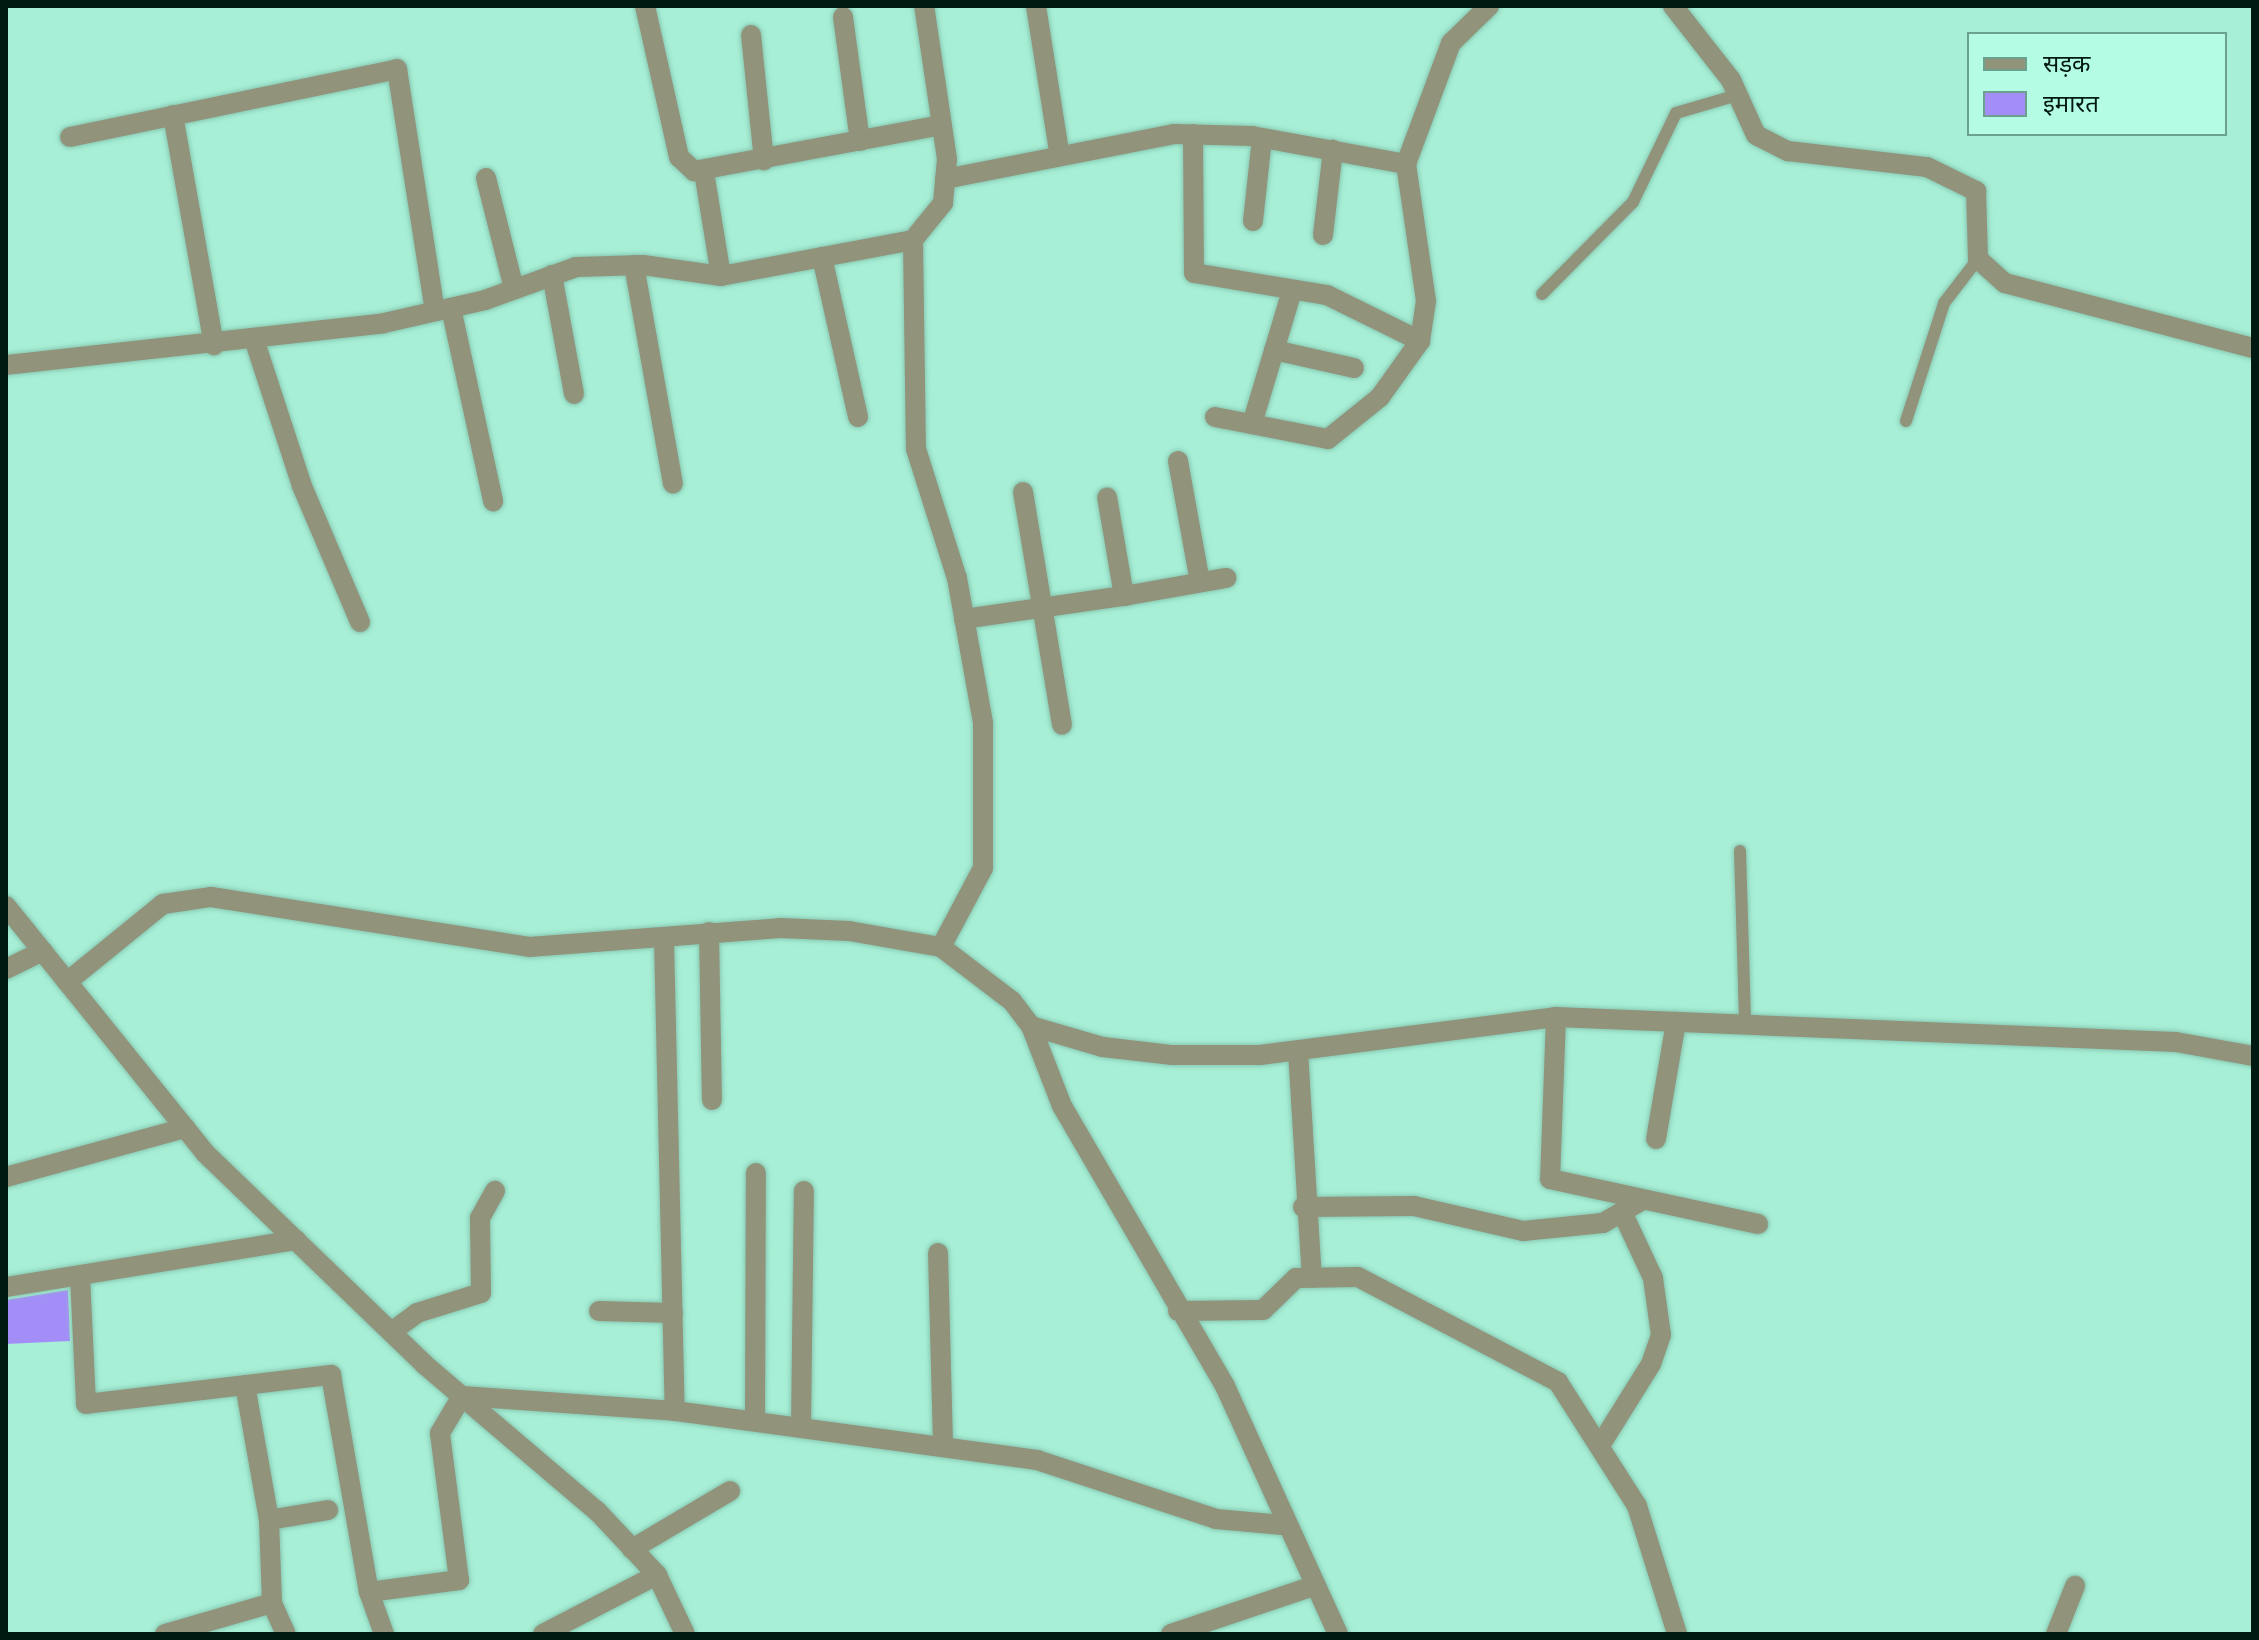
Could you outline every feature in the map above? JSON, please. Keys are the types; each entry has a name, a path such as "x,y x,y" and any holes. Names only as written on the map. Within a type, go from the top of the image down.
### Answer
{"street":[{"path":"645,6 679,157 704,172 941,125"},
{"path":"924,6 941,125 945,179 943,203 913,240 916,449 964,619 983,723 983,868 941,947"},
{"path":"1036,6 1059,152"},
{"path":"1215,417 1328,439 1380,397 1420,341 1426,301 1406,164 1451,43 1489,6"},
{"path":"1673,6 1705,40 1756,135 1788,151 1860,154 1967,184 1980,199 1978,259 2005,283 2253,348"},
{"path":"843,17 860,141"},
{"path":"751,35 764,160"},
{"path":"70,137 397,69 443,309 493,501"},
{"path":"173,115 214,345"},
{"path":"945,179 1059,152 1193,134 1262,138 1406,164"},
{"path":"1193,134 1194,273 1339,300 1420,341"},
{"path":"1253,221 1262,138"},
{"path":"1323,235 1333,150"},
{"path":"704,172 721,276"},
{"path":"486,178 514,289"},
{"path":"6,365 255,342 443,309 552,275 634,265 721,276 913,240"},
{"path":"822,257 858,417"},
{"path":"634,265 673,484"},
{"path":"552,275 574,394"},
{"path":"1252,424 1292,291"},
{"path":"255,342 296,472 360,622"},
{"path":"1274,350 1354,368"},
{"path":"1178,461 1200,582"},
{"path":"1023,492 1062,725"},
{"path":"1107,497 1124,596"},
{"path":"964,619 1226,578"},
{"path":"67,982 139,921 185,898 529,947 664,939 709,932 849,931 941,947 1012,1001 1031,1026 1062,1106 1178,1311 1225,1386 1283,1525 1338,1634"},
{"path":"6,906 185,1128 296,1240 462,1396 632,1549 657,1575 685,1634"},
{"path":"709,932 712,1100"},
{"path":"664,939 675,1411"},
{"path":"6,969 43,951"},
{"path":"1031,1026 1103,1047 1171,1055 1298,1051 1556,1017 2176,1042 2253,1056"},
{"path":"1556,1017 1550,1179 1758,1224"},
{"path":"1656,1139 1676,1022"},
{"path":"1298,1051 1303,1207 1312,1278"},
{"path":"6,1177 185,1128"},
{"path":"755,1421 756,1173"},
{"path":"394,1330 417,1313 481,1293 480,1218 495,1191"},
{"path":"801,1427 804,1191"},
{"path":"1303,1207 1414,1206 1523,1231 1623,1214 1641,1201"},
{"path":"1601,1444 1651,1364 1661,1335 1653,1278 1623,1214"},
{"path":"6,1287 296,1240"},
{"path":"938,1253 943,1446"},
{"path":"80,1276 86,1404 331,1375 369,1592 384,1634"},
{"path":"1178,1311 1263,1310 1289,1281 1312,1278 1371,1282 1479,1346 1558,1382 1601,1444 1652,1537 1677,1634"},
{"path":"599,1311 673,1313"},
{"path":"245,1385 269,1520 272,1603 286,1634"},
{"path":"462,1396 675,1411 1037,1460 1216,1519 1283,1525"},
{"path":"369,1592 459,1580 440,1433 462,1396"},
{"path":"632,1549 730,1491"},
{"path":"269,1520 328,1510"},
{"path":"543,1634 657,1575"},
{"path":"1171,1634 1314,1586"},
{"path":"2056,1634 2075,1586"},
{"path":"165,1634 202,1630 272,1603"}],"lane":[{"path":"1542,294 1633,202 1676,113 1737,95"},
{"path":"1906,421 1944,303 1978,259"},
{"path":"1740,851 1745,1024"}],"building":[{"path":"68,1290 70,1341 6,1344 6,1300"}]}
